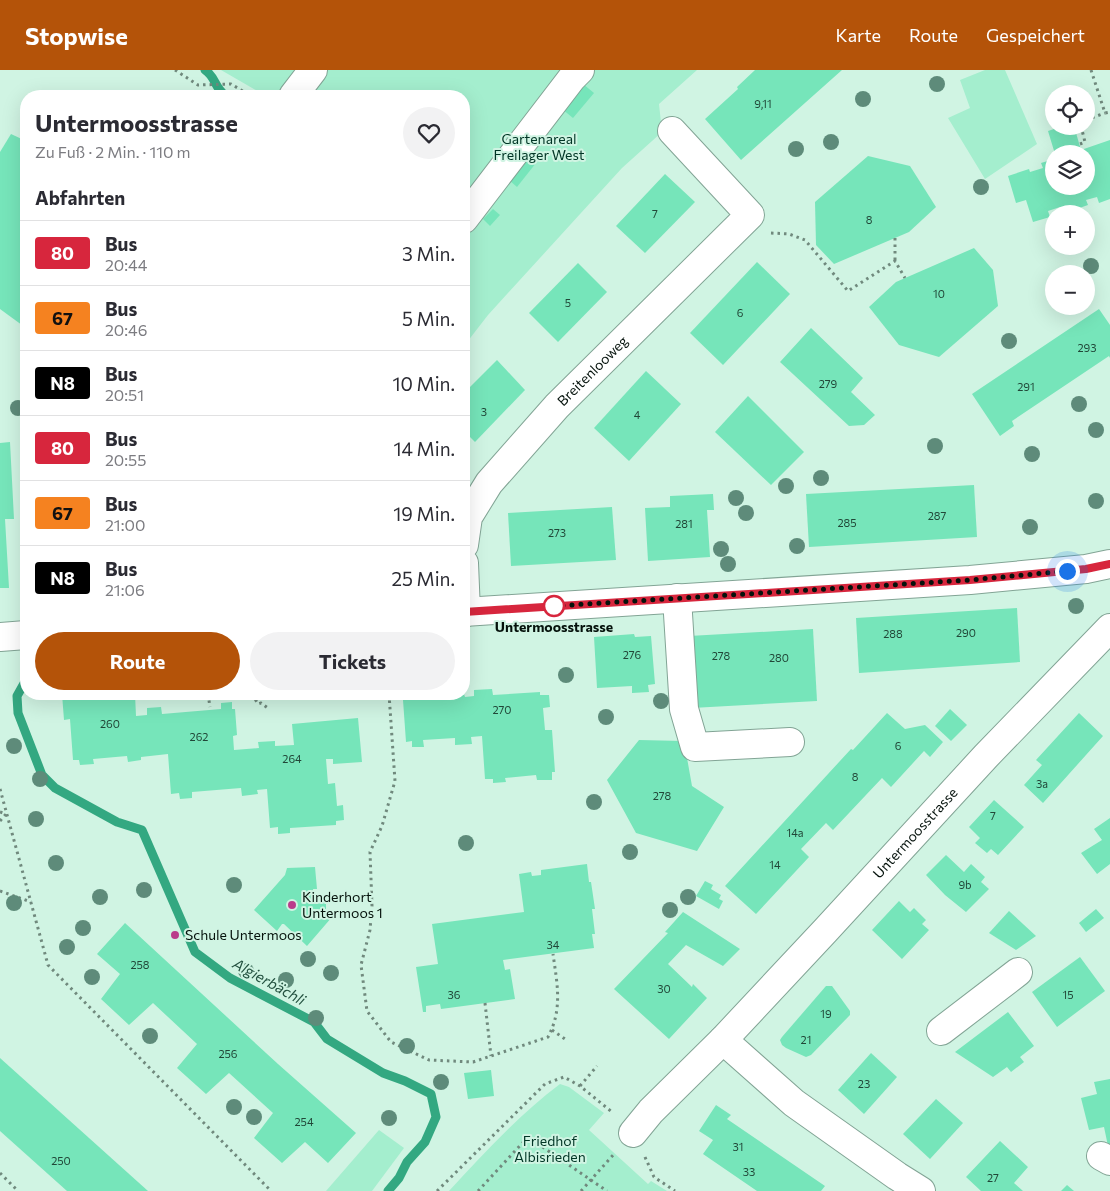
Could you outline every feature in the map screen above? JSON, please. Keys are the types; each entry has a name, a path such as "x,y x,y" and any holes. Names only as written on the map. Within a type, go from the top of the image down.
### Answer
{"street":[{"path":"298,90 313,70"},
{"path":"470,211 576,73"},
{"path":"672,131 758,224"},
{"name":"Breitenlooweg","path":"470,514 489,483 557,406 758,224"},
{"path":"470,612 970,580 1086,569 1110,564"},
{"path":"677,598 684,709 695,748 790,742"},
{"name":"Untermoosstrasse","path":"633,1133 651,1111 723,1040 986,756 1110,628"},
{"path":"0,637 20,635"},
{"path":"940,1031 1018,972"},
{"path":"723,1040 794,1103 921,1191"}],"path":[{"path":"175,70 198,85 231,84 241,90"},
{"path":"1091,70 1105,113"},
{"path":"1095,117 1110,112"},
{"path":"1080,144 1085,142 1083,135"},
{"path":"758,224 805,240 848,291 896,261"},
{"path":"895,238 896,261 905,278"},
{"path":"209,700 210,707"},
{"path":"256,700 258,704 261,703 269,709"},
{"path":"389,700 394,781 382,826 370,852 372,906 370,930 361,966 367,1011 391,1042 429,1060 473,1062 548,1037 554,1026 559,1002 553,954"},
{"path":"0,789 48,965 271,1191"},
{"path":"0,812 6,814"},
{"path":"0,821 6,814"},
{"path":"0,892 31,902"},
{"path":"485,1003 491,1056"},
{"path":"552,1030 565,1039"},
{"path":"580,1086 597,1066"},
{"path":"437,1191 545,1084 564,1076 606,1106"},
{"path":"478,1191 528,1137 607,1191"},
{"path":"581,1191 614,1155"},
{"path":"0,1173 18,1191"},
{"path":"654,1177 675,1191"}],"green space":[{"name":"Gartenareal Freilager West","path":"221,70 697,70 659,104 662,132 622,168 488,315 470,338 470,90 256,90"},
{"path":"985,70 1005,70 1037,144 985,179 948,118 970,108 960,80"},
{"name":"Friedhof Albisrieden","path":"560,1084 569,1087 604,1113 589,1130 648,1184 651,1181 667,1191 449,1191 516,1122"},
{"path":"379,1130 404,1148 372,1191 326,1191"}],"building":[{"path":"755,70 842,70 741,160 705,119 738,89 737,87"},
{"path":"583,84 594,93 573,118 562,109"},
{"path":"11,134 20,138 20,324 0,309 0,152"},
{"path":"1049,135 1077,135 1080,145 1052,145"},
{"path":"1110,140 1110,199 1099,203 1097,197 1086,200 1088,205 1045,205 1045,218 1033,222 1026,200 1016,203 1008,176 1029,169 1030,172 1043,168 1041,163 1045,162 1045,195 1095,195 1095,145"},
{"path":"868,156 910,166 936,207 909,232 834,264 816,245 815,202"},
{"path":"527,157 536,163 517,187 509,180"},
{"path":"665,174 695,202 645,253 616,226"},
{"path":"493,209 500,215 490,226 483,219"},
{"path":"974,248 993,270 998,306 939,357 899,345 869,307 896,282"},
{"path":"757,262 790,294 723,365 690,333"},
{"path":"578,263 607,292 558,342 529,313"},
{"path":"1099,309 1110,325 1110,358 1109,356 1012,421 1014,426 1000,436 972,394 1090,315 1095,315 1095,312"},
{"path":"811,328 863,378 851,392 875,415 864,425 849,426 780,362"},
{"path":"497,360 525,390 475,442 470,437 470,387"},
{"path":"646,371 681,404 629,461 594,428"},
{"path":"748,396 804,452 771,485 715,432"},
{"path":"10,442 14,519 5,519 9,588 0,588 0,443"},
{"path":"974,485 977,537 809,547 806,494"},
{"path":"713,494 714,510 707,510 710,557 648,561 645,508 670,507 670,496"},
{"path":"612,507 616,560 511,566 508,513"},
{"path":"1017,608 1020,662 859,673 856,618"},
{"path":"813,629 817,701 692,708 689,636"},
{"path":"634,634 635,637 651,636 655,684 648,685 649,692 632,693 632,686 597,688 594,637"},
{"path":"492,689 493,695 540,692 540,695 549,695 550,707 543,708 545,730 552,730 555,772 552,772 552,780 537,780 536,775 505,778 506,782 493,783 493,779 485,779 482,736 471,737 472,744 455,745 455,738 423,740 424,747 412,747 412,741 406,742 403,700 470,700 470,696 474,696 474,690"},
{"path":"62,700 135,700 136,716 147,715 147,708 161,707 162,714 221,709 221,703 232,702 232,709 235,709 237,735 233,736 234,750 259,748 258,742 275,741 275,746 294,745 292,724 358,718 362,762 333,764 333,759 326,759 328,784 335,783 337,806 343,805 344,820 336,821 336,825 290,828 290,833 278,834 278,827 270,828 267,789 257,790 258,794 242,796 241,788 192,792 192,798 180,799 179,793 171,794 168,754 141,757 141,760 128,762 127,756 93,759 94,764 80,765 79,760 73,760 70,719 64,720"},
{"path":"950,709 967,725 951,741 935,726"},
{"path":"887,713 905,729 925,725 943,742 930,757 924,751 891,787 882,778 833,830 826,823 801,849 809,857 756,914 725,886 851,749 853,750"},
{"path":"1079,713 1103,736 1043,803 1024,785 1042,765 1036,760"},
{"path":"639,740 684,741 692,786 724,807 697,851 636,833 607,780"},
{"path":"994,800 1024,827 998,855 991,849 987,853 975,843 980,838 969,827"},
{"path":"1110,818 1110,864 1097,874 1081,853 1102,840 1094,829"},
{"path":"946,855 964,872 971,864 985,877 981,882 989,889 966,912 945,895 926,875"},
{"path":"587,864 595,909 592,909 595,934 592,934 594,948 503,960 505,970 510,969 515,999 441,1009 440,1004 426,1006 426,1012 423,1012 416,967 438,964 432,924 524,912 519,874 531,872 532,876 541,875 541,870"},
{"name":"Kinderhort Untermoos 1","path":"315,867 317,889 313,889 314,896 326,895 326,910 332,917 307,946 284,924 277,931 254,910 285,875 287,868"},
{"path":"705,881 713,885 711,889 721,895 719,899 723,901 719,909 696,896"},
{"path":"899,901 910,912 914,908 926,920 922,924 929,930 902,959 872,930"},
{"path":"1096,909 1104,918 1086,932 1079,923"},
{"path":"1009,911 1036,936 1016,950 989,933"},
{"path":"683,912 740,949 723,966 686,945 668,964 692,987 693,984 707,998 669,1039 614,989 668,933 665,932"},
{"path":"125,923 356,1133 328,1163 305,1142 282,1163 254,1138 273,1113 229,1073 206,1094 177,1068 197,1044 153,1003 129,1025 101,999 120,974 97,954"},
{"path":"1080,957 1105,991 1057,1027 1032,992"},
{"path":"826,986 832,986 850,1011 850,1015 811,1055 806,1057 786,1048 780,1040"},
{"path":"1008,1012 1034,1046 1020,1057 1024,1062 1011,1072 1007,1067 993,1077 955,1052"},
{"path":"871,1053 897,1077 864,1114 838,1090"},
{"path":"0,1058 148,1191 67,1191 0,1131"},
{"path":"491,1070 494,1096 468,1099 464,1073"},
{"path":"1110,1079 1110,1146 1108,1146 1104,1127 1089,1130 1081,1098 1097,1094 1094,1082"},
{"path":"936,1099 963,1123 930,1159 903,1134"},
{"path":"716,1105 731,1115 727,1119 825,1186 821,1191 757,1191 703,1154 713,1140 699,1131"},
{"path":"1000,1141 1028,1167 1014,1183 1023,1191 981,1191 966,1177"},
{"path":"1067,1185 1074,1191 1061,1191"}],"waterway":[{"name":"Algierbächli","path":"205,70 209,73 219,90"},
{"name":"Algierbächli","path":"20,691 17,696 18,713 42,775 55,788 117,822 142,830 195,952 230,978 314,1022 327,1039 383,1073 431,1094 436,1117 425,1142 407,1162 399,1178 388,1191"}],"bus line":[{"name":"80","path":"470,612 970,580 1086,569 1110,564"}],"place":[{"name":"Untermoosstrasse","path":"554,606"},
{"name":"Kinderhort Untermoos 1","path":"292,905"},
{"name":"Schule Untermoos","path":"175,935"}],"route":[{"path":"554,606 970,580 1067,571"}]}
